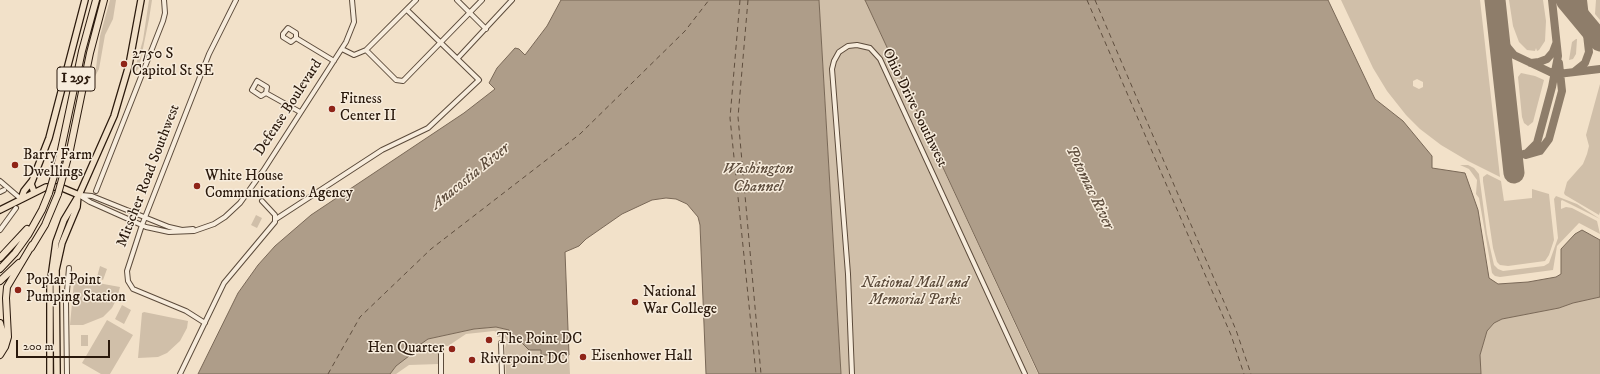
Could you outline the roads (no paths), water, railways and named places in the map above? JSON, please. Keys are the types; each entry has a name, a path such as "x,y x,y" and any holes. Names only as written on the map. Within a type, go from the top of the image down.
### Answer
{"highway":[{"name":"I 295","path":"0,269 18,248 36,221 49,194 59,159 82,51 96,0"},
{"name":"I 295","path":"0,282 32,245 45,226 58,194 70,150 90,53 104,0"},
{"path":"0,258 36,221"},
{"path":"0,355 6,345 8,337 6,298 8,285 24,261 32,245"},
{"path":"0,323 3,335 0,346"}],"main road":[{"path":"34,192 31,186 50,138 84,0"},
{"path":"50,374 50,296 53,257 60,229 71,205 79,194 117,109 129,65 141,0"},
{"path":"21,199 24,191 33,180"},
{"path":"0,210 46,187 56,187 79,194"},
{"path":"57,374 57,265 63,238 77,207 79,194"}],"street":[{"path":"96,191 163,21 165,13 164,0"},
{"name":"Mitscher Road Southwest","path":"205,323 186,311 133,289 126,276 127,267 145,217 212,48 236,0"},
{"name":"Defense Boulevard","path":"79,194 90,202 142,225 175,233 190,232 202,229 221,220 240,203 342,49 353,24 352,0"},
{"path":"342,49 354,55 366,50 416,0"},
{"path":"457,0 486,29"},
{"path":"366,50 396,80 401,82 405,80 482,0"},
{"path":"458,58 512,0"},
{"path":"180,374 224,283 276,219 382,150 421,132 437,121 479,80 407,10"},
{"path":"296,38 334,61"},
{"name":"Ohio Drive Southwest","path":"852,374 848,274 832,69 834,61 840,52 848,46 857,45 870,48 880,59 1024,374"},
{"path":"266,92 300,112"},
{"path":"0,181 21,199"},
{"name":"Defense Boulevard","path":"79,194 92,196 175,229 202,229"},
{"path":"262,201 275,215 276,219"},
{"path":"0,230 16,208"},
{"path":"67,374 66,298 69,268"},
{"path":"501,343 502,374"},
{"path":"441,349 442,374"}],"water":[{"path":"561,0 819,0 841,374 706,374 700,225 698,217 687,204 676,199 666,198 652,200 622,214 586,239 579,246 565,252 569,355 541,355 541,350 529,350 509,330 496,327 474,329 428,339 396,366 390,374 198,374 238,293 258,265 275,246 311,215 464,113 495,89 489,83 497,68 515,48 519,49 525,55 547,26"},
{"name":"Potomac River","path":"865,0 1328,0 1375,99 1403,121 1432,156 1432,168 1465,173 1478,210 1489,278 1498,284 1528,282 1556,277 1561,274 1561,249 1575,234 1582,230 1600,240 1600,297 1573,303 1559,308 1502,319 1494,323 1487,331 1480,355 1481,374 1039,374"}],"place":[{"name":"2750 S Capitol St SE","path":"124,64"},
{"name":"Fitness Center II","path":"332,109"},
{"name":"Barry Farm Dwellings","path":"15,165"},
{"name":"White House Communications Agency","path":"197,186"},
{"name":"Poplar Point Pumping Station","path":"18,290"},
{"name":"National War College","path":"635,302"},
{"name":"The Point DC","path":"489,340"},
{"name":"Hen Quarter","path":"452,349"},
{"name":"Eisenhower Hall","path":"583,357"},
{"name":"Riverpoint DC","path":"472,360"}],"water label":[{"name":"Anacostia River","path":"471,177"},
{"name":"Washington Channel","path":"758,179"}],"park label":[{"name":"National Mall and Memorial Parks","path":"915,292"}]}
